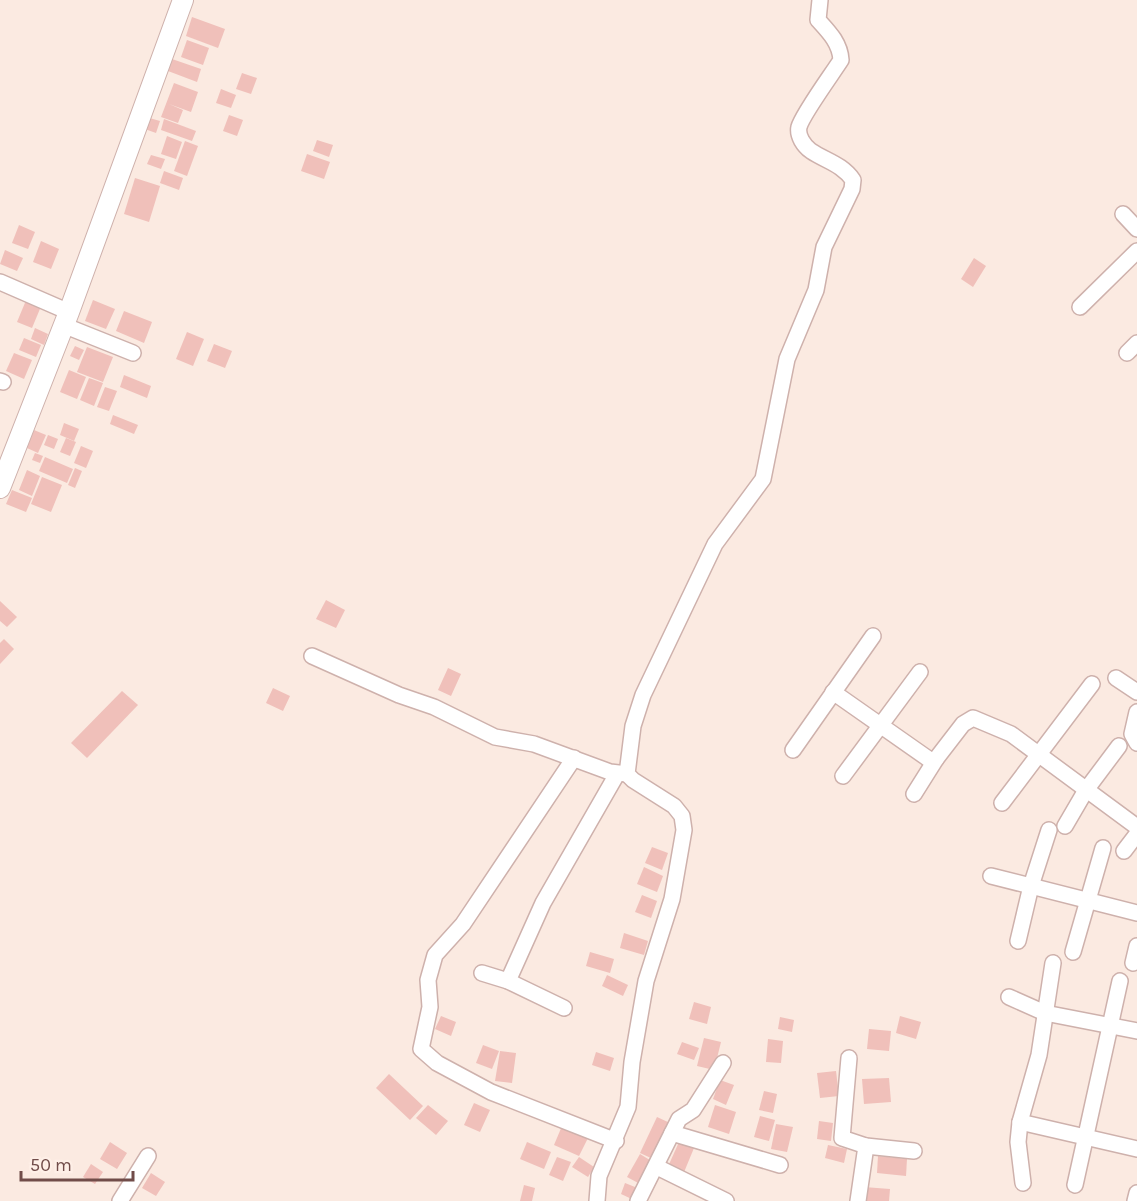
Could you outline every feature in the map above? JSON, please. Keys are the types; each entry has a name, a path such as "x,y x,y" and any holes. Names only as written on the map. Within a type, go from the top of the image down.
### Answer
{"street":[{"path":"0,488 66,319 183,0"},
{"path":"508,981 543,903 622,774 643,695 715,544 763,479 787,358 816,290 824,247 852,189 852,180 846,171 809,150 798,130 802,118 841,60 840,50 833,37 819,20 820,0"},
{"path":"1123,214 1137,230"},
{"path":"1080,308 1137,251"},
{"path":"0,282 134,353"},
{"path":"793,750 873,636"},
{"path":"312,656 399,695 434,707 495,737 534,744 622,774 674,806 682,816 684,830 672,899 646,981 632,1062 628,1107 616,1141 599,1176 597,1201"},
{"path":"843,776 920,672"},
{"path":"1116,678 1137,692"},
{"path":"1002,804 1092,684"},
{"path":"833,692 927,758 936,759"},
{"path":"1137,712 1132,734 1137,743"},
{"path":"914,794 936,759 963,724 973,718 1011,734 1137,827"},
{"path":"1065,826 1086,790 1119,746"},
{"path":"574,758 463,924 435,955 428,980 430,1007 421,1049 437,1064 491,1092 616,1141"},
{"path":"1018,941 1031,886 1049,830"},
{"path":"1124,851 1137,834"},
{"path":"1073,952 1103,848"},
{"path":"991,876 1137,913"},
{"path":"1132,963 1137,945"},
{"path":"1023,1183 1017,1142 1038,1055 1053,963"},
{"path":"482,973 508,981 564,1008"},
{"path":"1075,1185 1120,981"},
{"path":"1009,997 1045,1013 1137,1031"},
{"path":"849,1058 842,1138 866,1146 914,1151"},
{"path":"638,1201 679,1119 693,1110 723,1063"},
{"path":"1020,1122 1137,1149"},
{"path":"672,1133 780,1165"},
{"path":"858,1201 866,1146"},
{"path":"120,1201 148,1156"},
{"path":"657,1167 726,1201"},
{"path":"1135,1201 1137,1192"}],"building":[{"path":"192,17 225,29 218,48 186,36"},
{"path":"187,40 209,48 203,65 181,57"},
{"path":"172,59 201,69 197,82 168,71"},
{"path":"242,73 257,78 251,94 236,89"},
{"path":"174,83 198,92 191,112 169,104 183,110 178,123 161,117"},
{"path":"221,89 236,95 231,108 216,103"},
{"path":"229,115 243,120 237,136 223,131"},
{"path":"146,117 160,121 156,133 142,128"},
{"path":"164,119 196,131 192,141 161,130"},
{"path":"167,136 182,142 176,159 161,154"},
{"path":"317,140 333,145 329,157 313,151"},
{"path":"185,141 198,146 187,176 174,171"},
{"path":"307,154 330,162 324,179 301,171"},
{"path":"151,155 165,159 161,169 147,164"},
{"path":"164,171 183,178 179,190 160,183"},
{"path":"135,178 160,186 149,222 124,214"},
{"path":"19,225 35,232 28,249 12,243"},
{"path":"41,241 59,249 51,269 33,262"},
{"path":"5,250 23,258 17,271 0,264"},
{"path":"974,258 986,266 973,287 961,279"},
{"path":"27,298 42,304 32,328 17,322"},
{"path":"93,300 115,309 106,329 85,321"},
{"path":"124,311 152,322 144,343 116,331"},
{"path":"35,328 48,334 44,345 31,339"},
{"path":"187,332 204,339 193,366 176,359"},
{"path":"24,338 41,345 36,357 19,350"},
{"path":"214,344 232,351 225,368 207,361"},
{"path":"75,346 84,350 79,360 70,356"},
{"path":"87,347 113,357 103,382 77,372"},
{"path":"14,353 32,360 24,379 6,371"},
{"path":"69,370 86,377 77,399 60,392"},
{"path":"124,375 151,386 147,398 120,387"},
{"path":"89,378 103,383 94,406 80,400"},
{"path":"105,387 117,391 109,411 97,407"},
{"path":"113,415 138,425 134,434 110,424"},
{"path":"64,423 79,429 74,441 60,435"},
{"path":"34,430 46,435 38,453 27,448"},
{"path":"48,435 58,439 54,449 44,445"},
{"path":"66,438 76,442 70,456 60,452"},
{"path":"81,446 93,451 86,468 74,463"},
{"path":"35,453 43,456 40,463 32,460"},
{"path":"45,457 73,469 67,483 39,471"},
{"path":"75,468 82,471 75,488 68,485"},
{"path":"27,470 40,476 32,496 19,490"},
{"path":"42,477 62,485 51,512 31,504"},
{"path":"12,490 32,498 26,512 6,504"},
{"path":"326,600 345,610 336,628 316,619"},
{"path":"0,601 17,617 7,627 0,621"},
{"path":"4,639 14,649 0,664 0,643"},
{"path":"448,668 461,674 451,696 438,690"},
{"path":"273,688 290,696 283,711 266,703"},
{"path":"122,691 138,705 87,758 71,743"},
{"path":"652,847 668,853 662,870 645,863"},
{"path":"644,867 663,876 657,892 637,884"},
{"path":"642,895 657,901 651,918 635,912"},
{"path":"624,933 648,941 644,955 620,948"},
{"path":"590,952 614,959 610,973 586,966"},
{"path":"607,975 628,985 623,996 602,986"},
{"path":"694,1002 711,1007 707,1024 689,1019"},
{"path":"441,1016 456,1022 451,1036 435,1029"},
{"path":"900,1016 921,1022 916,1039 896,1033"},
{"path":"780,1017 794,1020 792,1032 778,1029"},
{"path":"869,1029 891,1031 889,1051 867,1049"},
{"path":"704,1038 721,1042 714,1070 697,1066"},
{"path":"768,1039 783,1041 781,1063 766,1062"},
{"path":"682,1042 699,1048 694,1060 677,1054"},
{"path":"483,1045 499,1051 492,1069 476,1063"},
{"path":"500,1051 516,1053 512,1083 495,1081"},
{"path":"596,1052 614,1058 610,1071 592,1065"},
{"path":"836,1071 839,1096 820,1098 817,1073"},
{"path":"389,1074 423,1106 410,1120 376,1088"},
{"path":"889,1078 891,1102 864,1104 862,1079"},
{"path":"720,1080 734,1085 726,1105 713,1099"},
{"path":"764,1091 777,1094 773,1113 759,1110"},
{"path":"474,1103 490,1110 480,1132 464,1125"},
{"path":"428,1105 448,1121 436,1135 416,1118"},
{"path":"715,1105 736,1112 729,1134 708,1127"},
{"path":"760,1116 775,1120 769,1141 754,1137"},
{"path":"657,1117 670,1123 653,1159 640,1153"},
{"path":"819,1121 833,1123 831,1141 817,1139"},
{"path":"776,1124 793,1127 787,1152 771,1149"},
{"path":"562,1126 588,1138 579,1156 554,1145"},
{"path":"110,1142 127,1153 117,1169 100,1159"},
{"path":"527,1142 551,1152 544,1169 520,1159"},
{"path":"679,1142 694,1148 682,1177 666,1171"},
{"path":"828,1145 847,1149 844,1163 825,1158"},
{"path":"640,1154 653,1162 640,1184 627,1177"},
{"path":"878,1156 907,1159 906,1176 877,1173"},
{"path":"557,1157 571,1162 563,1181 549,1175"},
{"path":"579,1157 594,1167 588,1177 572,1167"},
{"path":"91,1164 103,1172 95,1184 83,1177"},
{"path":"151,1173 165,1182 156,1196 142,1188"},
{"path":"625,1183 640,1189 636,1201 621,1194"},
{"path":"524,1185 535,1188 532,1201 520,1201"},
{"path":"864,1187 890,1189 889,1201 863,1201"}]}
